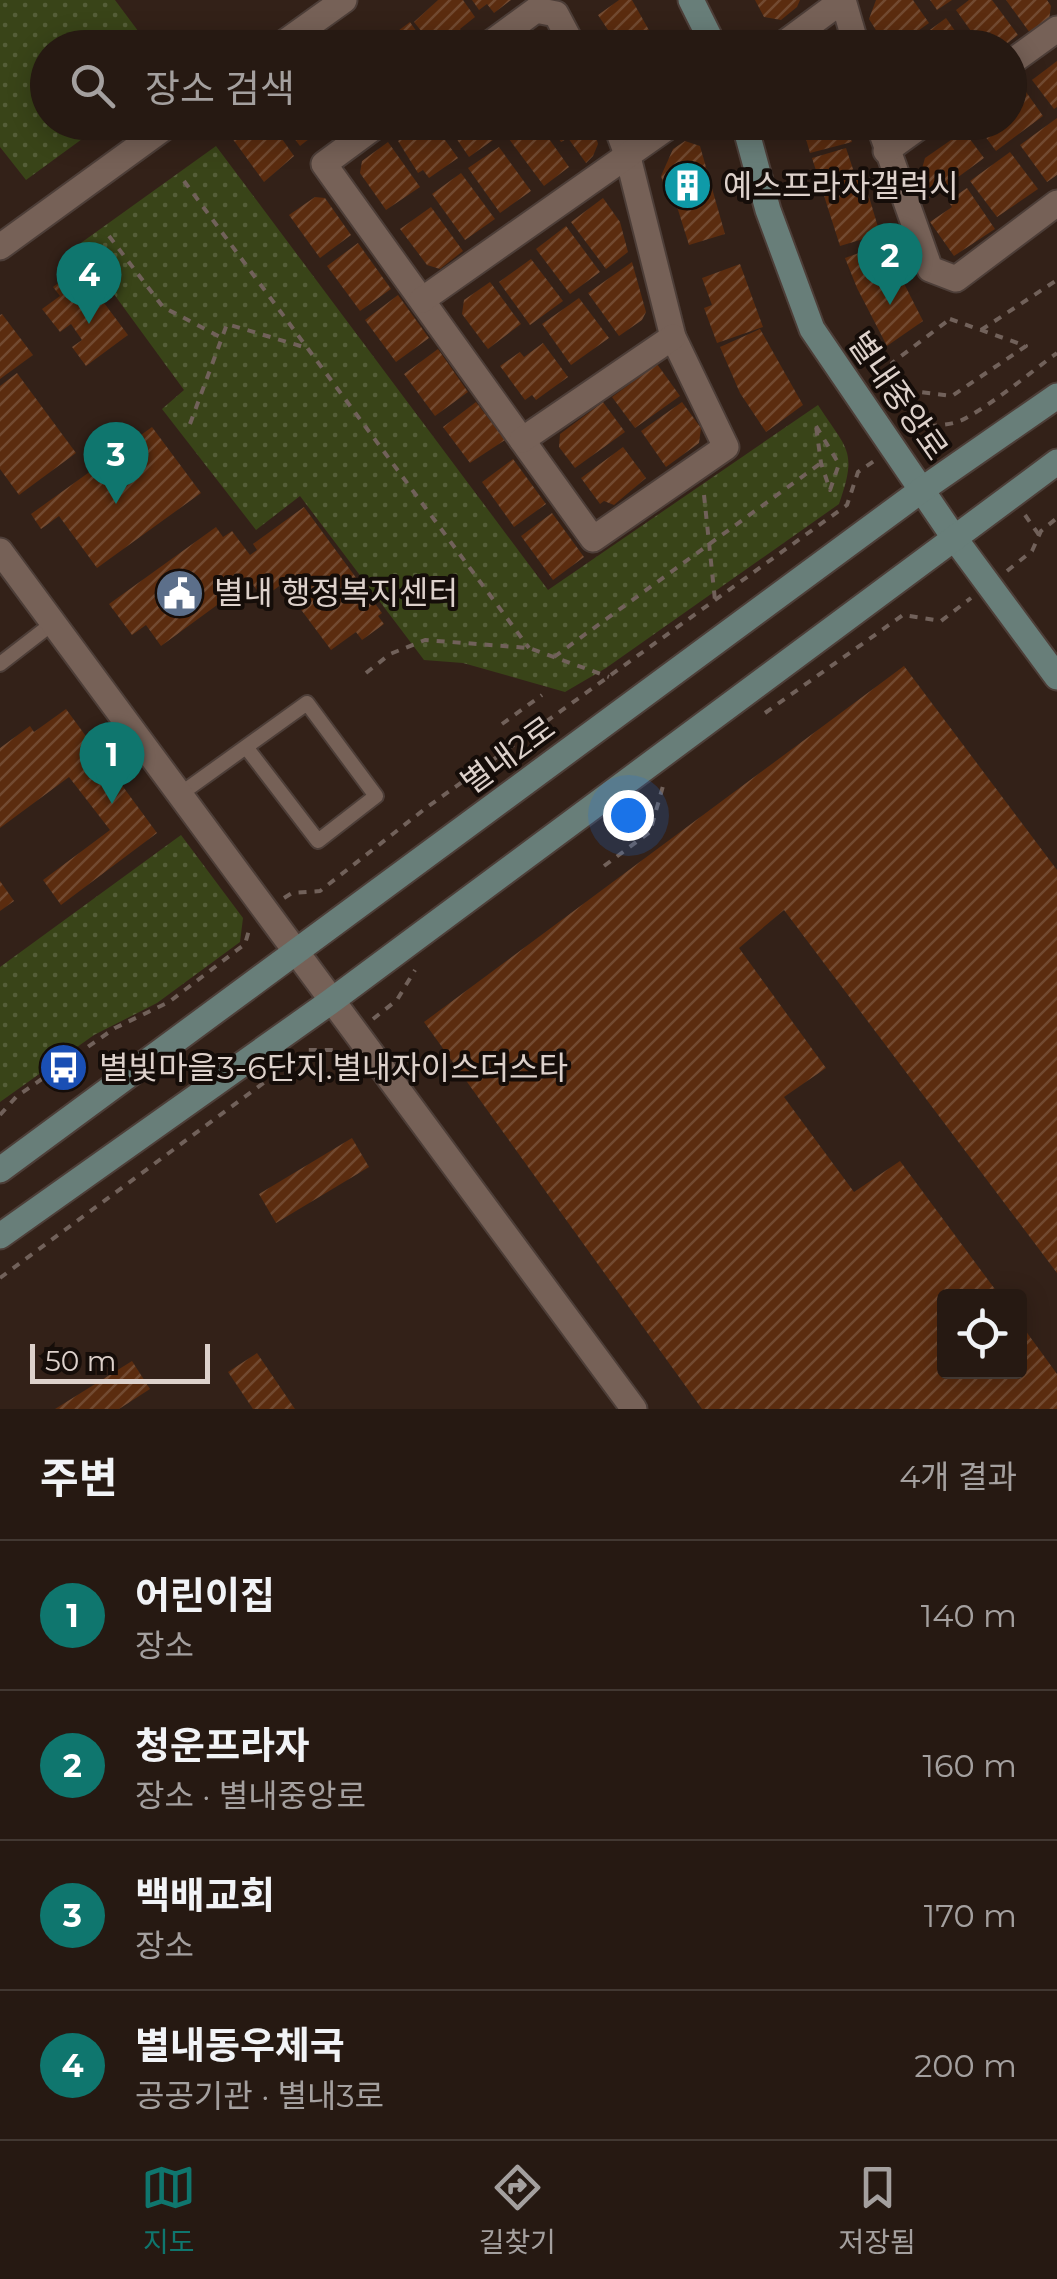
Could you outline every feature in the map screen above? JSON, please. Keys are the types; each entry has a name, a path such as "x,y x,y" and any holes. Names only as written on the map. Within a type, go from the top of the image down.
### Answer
{"street":[{"path":"302,30 344,0"},
{"path":"691,0 706,30"},
{"path":"802,30 843,0 852,30"},
{"path":"509,30 536,10 556,14 564,30"},
{"path":"1027,51 1057,29"},
{"path":"0,247 147,140"},
{"path":"357,140 324,164 593,540 726,447 673,337 622,140"},
{"path":"422,300 651,140"},
{"name":"별내중앙로","path":"749,140 768,210 812,328 955,538 1057,677"},
{"path":"883,140 930,269 956,279 1057,203"},
{"path":"886,151 901,140"},
{"path":"522,440 673,337"},
{"name":"별내2로","path":"5,1166 924,489 1057,396"},
{"path":"2,1234 330,1002 1057,462"},
{"path":"0,551 634,1409"}],"lane":[{"path":"0,664 53,624"},
{"path":"179,795 307,703 376,796 318,842 246,747"}],"path":[{"path":"184,181 529,648"},
{"path":"108,236 163,307 222,338"},
{"path":"981,330 1057,280"},
{"path":"950,320 981,330 1026,346 952,396 913,391 892,363 950,320"},
{"path":"190,424 226,324 307,348"},
{"path":"918,428 940,428 964,420 1057,353"},
{"path":"816,426 839,464 830,490 821,464 816,426"},
{"path":"554,657 821,464"},
{"path":"700,465 716,602"},
{"path":"292,893 320,892 426,808 847,505 858,472 870,465"},
{"path":"1032,552 1041,531 1057,518"},
{"path":"889,587 907,616"},
{"path":"761,715 903,615 941,621"},
{"path":"366,673 390,654 425,640 529,648 609,678"},
{"path":"502,724 542,695"},
{"path":"648,797 675,776"},
{"path":"604,866 650,832 663,786"},
{"path":"0,1115 16,1096 115,1028 169,1002 245,944 251,919"},
{"path":"397,1000 419,964"},
{"path":"0,1278 308,1050 334,1050"}],"green space":[{"path":"0,0 115,0 137,30 30,30 30,140 81,140 26,180 0,147"},
{"path":"216,146 548,590 818,405 846,451 848,472 839,504 606,668 565,692 463,663 424,660 300,496 256,530 162,409 184,390 78,245"},
{"path":"181,835 243,918 240,942 157,1003 94,1035 0,1102 0,967"}],"building":[{"path":"438,0 463,0 475,17 461,30 420,30 414,22"},
{"path":"472,0 511,0 494,13 487,4 479,10"},
{"path":"619,0 632,0 649,30 608,30 598,15"},
{"path":"755,0 800,0 781,20 764,17"},
{"path":"876,0 913,0 929,23 919,30 876,30 869,19"},
{"path":"930,0 952,0 937,10"},
{"path":"969,0 992,0 1014,30 970,30 956,10"},
{"path":"1006,0 1047,0 1051,6 1049,20 1030,33"},
{"path":"946,18 954,30 930,30"},
{"path":"410,22 416,30 399,30"},
{"path":"1057,61 1057,107 1054,109 1032,80"},
{"path":"1027,93 1043,116 1027,128"},
{"path":"1057,118 1057,175 1047,182 1020,145"},
{"path":"233,140 283,140 294,156 264,182"},
{"path":"445,140 458,158 429,178 423,170 418,173 398,141"},
{"path":"457,140 493,140 469,157"},
{"path":"510,140 550,140 569,167 544,186"},
{"path":"569,140 597,140 593,156 586,163"},
{"path":"806,140 852,142 810,153"},
{"path":"951,140 971,140 984,158 927,200 919,179 925,158"},
{"path":"988,140 1011,140 996,151"},
{"name":"예스프라자갤럭시","path":"685,141 700,146 725,234 689,245 674,197 668,198 661,176 673,149"},
{"path":"388,142 420,187 386,210 360,173 362,161"},
{"path":"499,147 531,191 500,213 468,168"},
{"path":"846,148 856,178 863,176 880,234 840,246 812,158"},
{"path":"1010,152 1038,189 997,217 970,181"},
{"path":"461,173 495,219 465,240 432,194"},
{"path":"967,188 995,229 954,256 930,222 952,207 948,201"},
{"path":"315,197 325,198 351,235 320,258 289,215"},
{"path":"603,198 620,222 628,252 606,269 571,222"},
{"path":"431,207 463,251 440,269 427,265 400,229"},
{"path":"566,226 600,272 570,294 536,249"},
{"path":"358,243 391,289 360,311 327,266"},
{"path":"884,244 923,321 887,346 845,258"},
{"path":"531,259 563,301 530,325 499,282"},
{"path":"632,262 646,312 642,320 619,336 588,293"},
{"path":"740,264 763,327 717,343 704,308 712,305 702,278"},
{"path":"78,268 128,335 86,366 72,347 82,340 71,324 60,332 42,309 60,296 53,287"},
{"path":"490,282 521,324 488,349 462,314 464,300"},
{"path":"398,295 429,338 396,362 365,320"},
{"path":"579,298 609,338 571,365 542,324"},
{"path":"0,315 33,355 0,379"},
{"path":"760,329 803,405 766,432 740,393 720,347"},
{"path":"543,343 568,377 536,400 532,395 525,400 500,366 520,352 524,357"},
{"path":"438,349 468,392 435,416 404,374"},
{"path":"657,364 680,396 635,428 612,397"},
{"path":"17,373 76,453 19,495 0,469 0,386"},
{"path":"476,402 505,440 470,463 443,427"},
{"path":"603,402 625,432 575,468 559,447 560,434"},
{"path":"682,402 701,428 699,443 666,467 641,431"},
{"path":"152,427 201,493 97,568 59,516 41,529 31,514"},
{"path":"623,447 646,478 614,505 604,501 600,504 581,478"},
{"path":"513,459 546,504 514,527 482,482"},
{"path":"304,507 382,613 378,616 384,624 362,640 356,632 331,650 282,584 263,598 250,581 161,646 146,625 132,635 109,604 216,527 223,537 232,531 250,555 257,550 253,544"},
{"path":"552,513 584,557 553,580 521,536"},
{"path":"904,666 1057,870 1057,1273 784,910 739,948 826,1068 784,1097 854,1192 900,1161 995,1289 937,1289 937,1379 1027,1379 1027,1333 1057,1374 1057,1409 702,1409 424,1022"},
{"path":"66,709 157,833 61,905 43,880 110,830 69,777 0,828 0,748 30,726 34,732"},
{"path":"0,881 14,901 0,911"},
{"path":"352,1138 369,1167 276,1223 259,1194"},
{"path":"257,1353 295,1409 253,1409 228,1372"},
{"path":"132,1361 150,1389 119,1409 55,1409"}],"place":[{"name":"예스프라자갤럭시","path":"688,186"},
{"name":"청운프라자","path":"890,305"},
{"name":"별내동우체국","path":"89,324"},
{"name":"백배교회","path":"116,504"},
{"name":"별내 행정복지센터","path":"179,593"},
{"name":"어린이집","path":"112,804"},
{"name":"별빛마을3-6단지.별내자이스더스타","path":"64,1068"}]}
